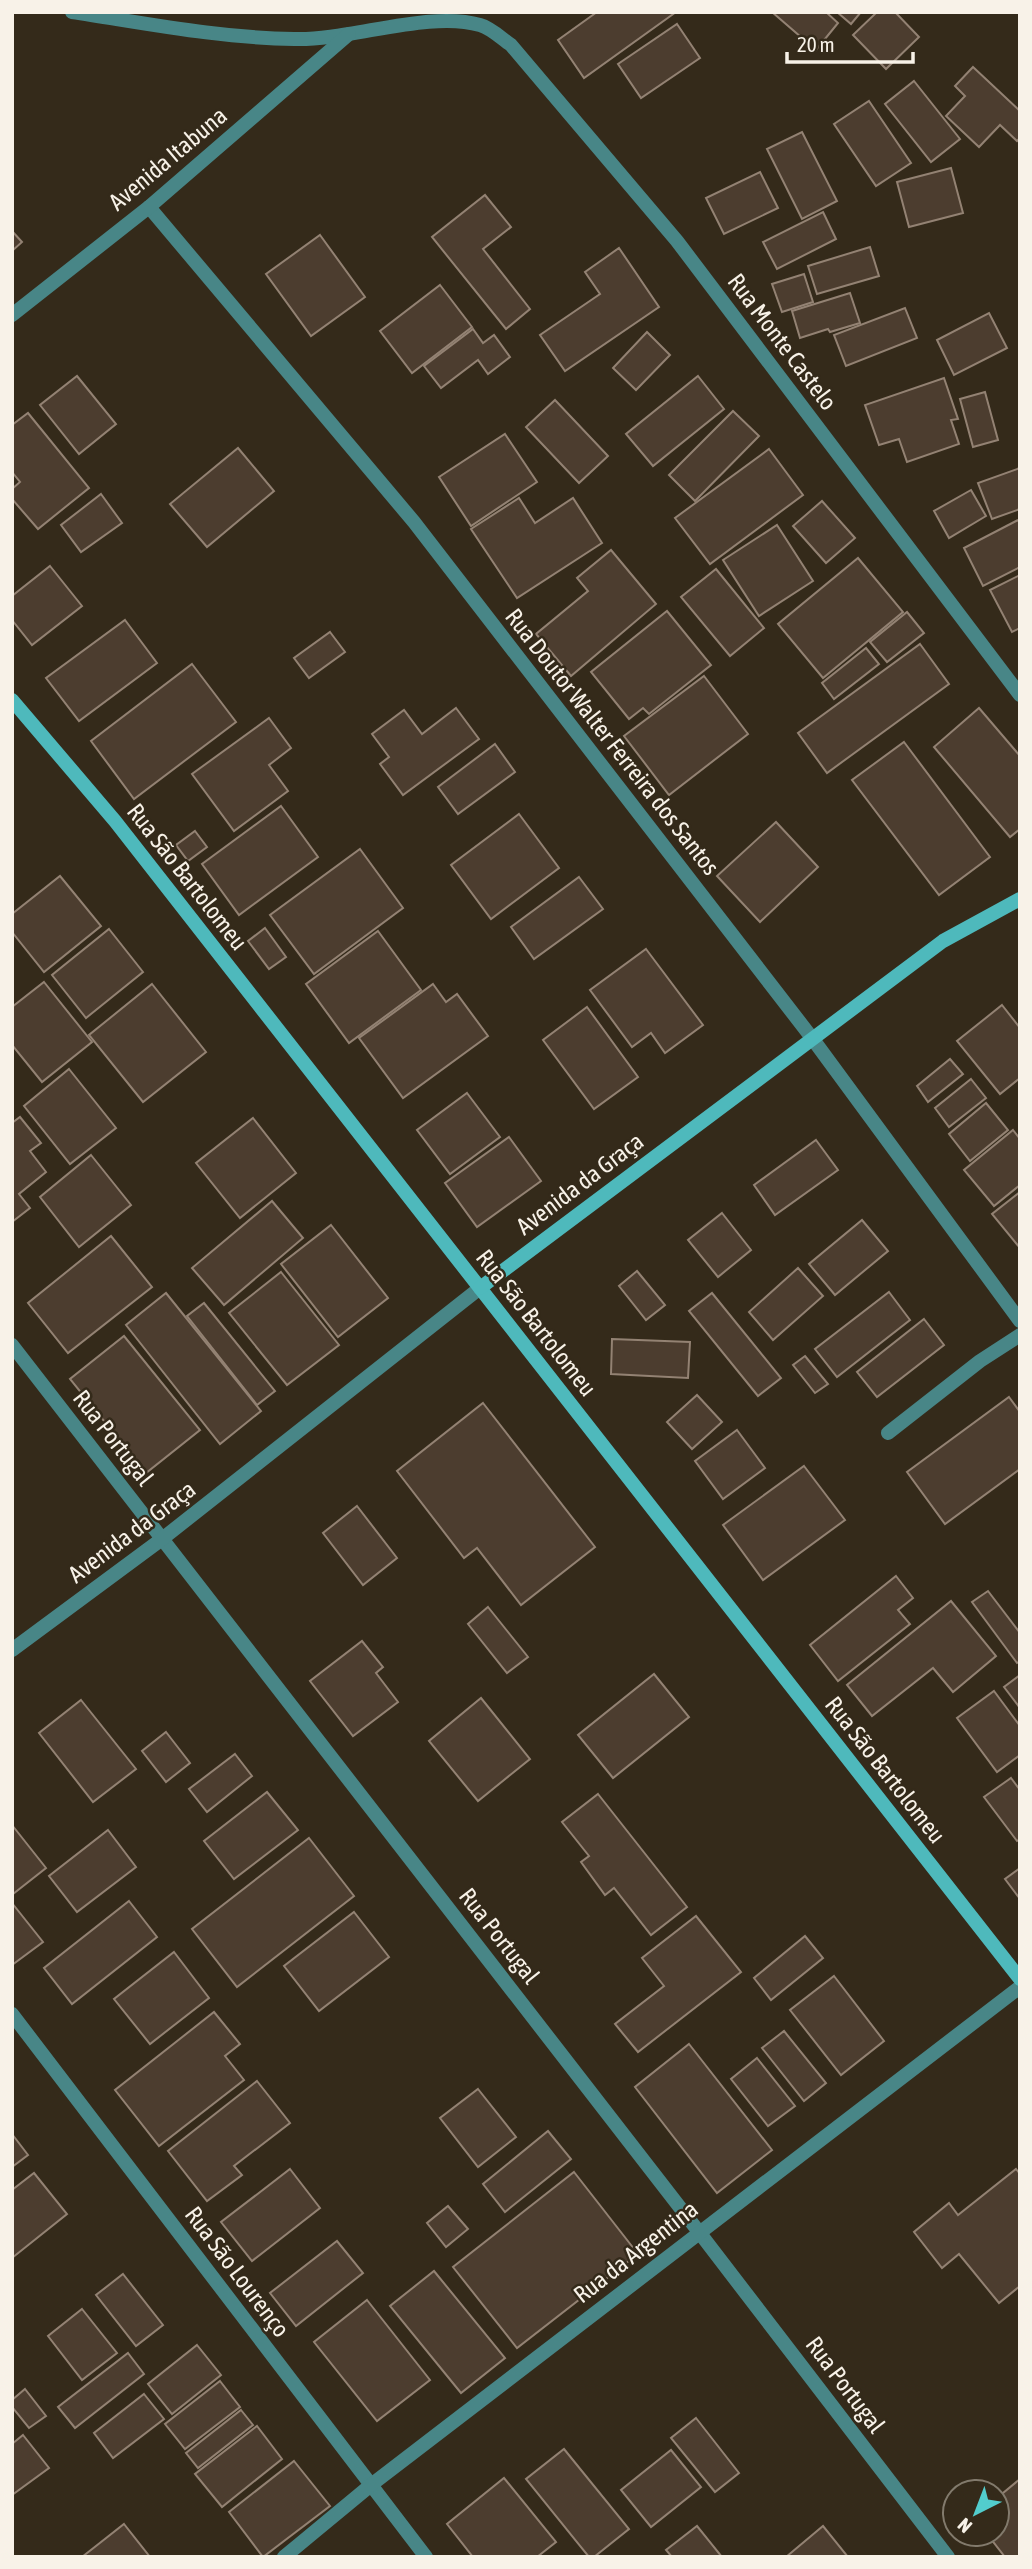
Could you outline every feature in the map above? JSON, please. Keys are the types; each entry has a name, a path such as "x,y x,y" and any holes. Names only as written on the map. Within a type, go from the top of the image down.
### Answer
{"street":[{"path":"72,12 243,37 298,40 350,33"},
{"name":"Rua Monte Castelo","path":"350,33 444,21 480,24 511,45 677,241 1020,695"},
{"name":"Avenida Itabuna","path":"12,315 149,207 350,33"},
{"name":"Rua Doutor Walter Ferreira dos Santos","path":"149,207 414,522 812,1038 1020,1321"},
{"name":"Rua São Bartolomeu","path":"12,700 115,821 1020,1979"},
{"name":"Avenida da Graça","path":"12,1650 162,1539 480,1288 812,1038 943,942 1020,899"},
{"path":"888,1433 980,1362 1020,1335"},
{"name":"Rua Portugal","path":"12,1346 948,2557"},
{"name":"Rua da Argentina","path":"284,2557 371,2485 1020,1987"},
{"name":"Rua São Lourenço","path":"12,2014 426,2557"}],"building":[{"path":"597,12 676,12 584,78 558,40"},
{"path":"772,12 826,12 838,23 816,50"},
{"path":"837,12 861,12 851,24"},
{"path":"877,12 895,12 919,37 886,69 853,35"},
{"path":"677,24 700,58 641,98 618,64"},
{"path":"973,67 1020,111 1020,138 1017,141 1000,125 979,147 946,116 965,96 955,86"},
{"path":"914,81 960,139 931,162 885,104"},
{"path":"869,101 911,163 876,186 834,124"},
{"path":"802,132 837,201 802,219 767,149"},
{"path":"951,168 963,213 909,227 897,182"},
{"path":"760,172 778,208 724,234 706,198"},
{"path":"485,195 511,227 483,249 530,309 506,329 432,237"},
{"path":"823,212 836,239 777,269 763,242"},
{"path":"12,231 22,242 12,251"},
{"path":"320,235 365,297 311,336 266,274"},
{"path":"870,247 879,276 817,294 808,266"},
{"path":"619,248 659,307 565,371 540,335 600,294 585,272"},
{"path":"804,274 813,302 782,312 772,284"},
{"path":"440,285 472,327 412,373 380,331"},
{"path":"850,293 860,323 800,338 792,311"},
{"path":"905,308 917,338 846,366 834,335"},
{"path":"989,313 1007,348 954,375 937,340"},
{"path":"473,329 483,343 494,335 510,357 488,374 478,360 441,388 424,366"},
{"path":"647,332 670,355 636,390 613,368"},
{"path":"77,376 116,424 79,454 40,405"},
{"path":"698,376 724,409 653,466 626,434"},
{"path":"944,378 958,419 951,420 959,444 907,462 899,439 879,445 865,405"},
{"path":"985,392 998,440 973,447 960,399"},
{"path":"555,400 608,456 579,483 526,427"},
{"path":"733,411 759,436 695,501 669,475"},
{"path":"28,413 89,488 38,529 12,499 12,489 20,482 12,472 12,425"},
{"path":"505,434 537,482 471,526 439,477"},
{"path":"238,448 274,491 207,547 170,504"},
{"path":"769,449 803,495 710,564 675,518"},
{"path":"1020,468 1020,509 992,519 978,483"},
{"path":"971,490 986,516 949,538 934,511"},
{"path":"101,494 122,523 81,552 61,525"},
{"path":"519,498 535,523 573,498 602,543 517,598 471,529"},
{"path":"822,501 855,538 826,563 793,526"},
{"path":"1018,520 1020,567 983,586 964,548"},
{"path":"777,525 813,581 759,616 723,560"},
{"path":"611,550 656,604 571,676 536,634 588,591 577,578"},
{"path":"858,558 903,612 823,678 778,624"},
{"path":"50,566 82,606 32,645 12,620 12,596"},
{"path":"716,569 764,628 730,656 681,597"},
{"path":"1020,575 1020,628 1012,632 990,590"},
{"path":"667,611 711,665 649,714 643,708 629,719 591,672"},
{"path":"907,612 924,633 887,662 870,642"},
{"path":"125,620 157,663 79,721 46,678"},
{"path":"330,632 345,652 309,678 294,658"},
{"path":"920,644 949,684 827,773 798,733"},
{"path":"866,648 879,664 834,699 822,683"},
{"path":"192,664 236,722 134,799 91,741"},
{"path":"704,676 748,734 669,795 624,736"},
{"path":"456,708 479,739 403,795 380,764 389,757 372,734 404,710 422,734"},
{"path":"979,708 1020,756 1020,829 1010,837 934,747"},
{"path":"269,718 291,748 269,765 288,791 234,831 192,774"},
{"path":"904,742 990,857 939,895 852,780"},
{"path":"495,744 515,772 458,814 438,787"},
{"path":"281,806 318,857 239,915 202,864"},
{"path":"519,814 559,868 491,919 451,865"},
{"path":"776,822 818,867 760,922 717,876"},
{"path":"195,831 207,847 188,861 176,845"},
{"path":"360,849 403,908 314,974 270,915"},
{"path":"60,876 101,926 44,972 12,932 12,914"},
{"path":"579,877 603,909 534,959 511,927"},
{"path":"265,928 286,957 269,969 248,941"},
{"path":"109,929 143,972 86,1018 52,975"},
{"path":"378,931 421,990 349,1043 306,984"},
{"path":"646,949 703,1025 665,1053 651,1033 632,1047 590,990"},
{"path":"44,982 92,1042 42,1082 12,1045 12,1007"},
{"path":"152,984 206,1052 143,1102 89,1035"},
{"path":"433,984 446,1002 457,994 488,1036 403,1098 359,1038"},
{"path":"1002,1005 1020,1028 1020,1078 1000,1094 957,1041"},
{"path":"587,1007 638,1077 594,1109 543,1040"},
{"path":"950,1059 963,1074 928,1102 917,1086"},
{"path":"69,1069 116,1128 70,1164 24,1106"},
{"path":"971,1079 986,1098 949,1127 935,1108"},
{"path":"467,1093 500,1137 450,1174 417,1130"},
{"path":"986,1103 1008,1130 970,1161 949,1134"},
{"path":"20,1117 41,1143 30,1151 46,1172 19,1194 30,1208 12,1222 12,1123"},
{"path":"253,1118 296,1173 240,1218 196,1163"},
{"path":"1013,1130 1020,1139 1020,1185 994,1206 964,1170"},
{"path":"509,1137 541,1181 477,1227 445,1183"},
{"path":"816,1140 838,1170 775,1215 754,1185"},
{"path":"91,1155 131,1205 79,1247 40,1197"},
{"path":"1020,1192 1020,1248 992,1214"},
{"path":"272,1201 303,1238 224,1305 192,1268"},
{"path":"722,1213 751,1250 718,1277 688,1240"},
{"path":"862,1220 888,1251 835,1295 809,1264"},
{"path":"331,1225 388,1298 338,1337 281,1264"},
{"path":"111,1236 152,1287 68,1353 28,1303"},
{"path":"798,1268 823,1296 773,1340 749,1312"},
{"path":"637,1271 665,1305 646,1320 619,1286"},
{"path":"281,1272 339,1345 287,1385 229,1313"},
{"path":"889,1292 910,1320 837,1377 815,1349"},
{"path":"166,1293 261,1411 220,1444 126,1325"},
{"path":"712,1293 781,1378 758,1396 689,1311"},
{"path":"204,1303 275,1391 257,1405 187,1316"},
{"path":"924,1319 944,1345 877,1397 857,1372"},
{"path":"124,1336 200,1430 146,1473 70,1379"},
{"path":"612,1339 690,1342 688,1378 611,1374"},
{"path":"805,1356 828,1384 815,1393 793,1365"},
{"path":"697,1395 722,1422 692,1449 667,1422"},
{"path":"1009,1397 1020,1412 1020,1469 945,1524 907,1472"},
{"path":"483,1403 595,1547 521,1605 477,1548 464,1558 397,1471"},
{"path":"737,1430 765,1468 723,1499 695,1461"},
{"path":"804,1466 845,1520 763,1580 723,1525"},
{"path":"357,1506 397,1558 363,1585 323,1533"},
{"path":"896,1576 913,1598 898,1610 910,1624 838,1681 810,1645"},
{"path":"988,1591 1020,1633 1020,1661 1017,1663 972,1602"},
{"path":"951,1601 996,1656 953,1692 933,1668 872,1716 847,1685"},
{"path":"488,1607 528,1657 507,1673 468,1624"},
{"path":"362,1641 383,1667 376,1673 398,1702 353,1736 310,1681"},
{"path":"654,1674 689,1717 613,1778 578,1735"},
{"path":"1020,1675 1020,1708 1004,1687"},
{"path":"994,1691 1020,1726 1020,1755 997,1772 957,1718"},
{"path":"481,1698 530,1759 478,1801 429,1741"},
{"path":"81,1700 136,1769 93,1802 39,1733"},
{"path":"166,1732 190,1763 166,1782 142,1751"},
{"path":"235,1754 252,1776 207,1812 189,1789"},
{"path":"1011,1778 1020,1790 1020,1839 1017,1841 984,1797"},
{"path":"267,1792 298,1830 234,1879 204,1841"},
{"path":"598,1794 687,1907 651,1935 614,1888 605,1895 581,1862 589,1856 562,1822"},
{"path":"12,1825 46,1868 13,1894 12,1894"},
{"path":"108,1830 136,1867 77,1912 49,1876"},
{"path":"309,1838 354,1896 237,1987 192,1929"},
{"path":"1020,1868 1020,1899 1005,1879"},
{"path":"129,1901 157,1937 72,2004 44,1968"},
{"path":"12,1903 43,1942 12,1965"},
{"path":"354,1912 389,1957 319,2011 284,1966"},
{"path":"696,1916 741,1972 638,2052 615,2024 664,1986 642,1958"},
{"path":"805,1936 823,1958 771,2000 754,1978"},
{"path":"174,1952 209,1998 150,2044 114,1999"},
{"path":"834,1976 884,2041 841,2075 790,2010"},
{"path":"214,2012 240,2044 225,2056 244,2080 159,2146 115,2090"},
{"path":"784,2031 826,2083 804,2101 762,2048"},
{"path":"689,2044 772,2150 717,2193 635,2087"},
{"path":"757,2058 795,2106 768,2126 731,2079"},
{"path":"257,2081 290,2123 234,2166 242,2175 207,2201 168,2151"},
{"path":"478,2089 516,2137 478,2167 440,2118"},
{"path":"548,2131 571,2159 505,2212 483,2184"},
{"path":"12,2134 28,2155 12,2167"},
{"path":"290,2169 320,2208 252,2261 221,2222"},
{"path":"1016,2169 1020,2174 1020,2286 999,2303 959,2254 942,2268 914,2232 949,2203 958,2215"},
{"path":"574,2172 638,2254 517,2348 453,2267"},
{"path":"34,2173 67,2214 12,2258 12,2190"},
{"path":"448,2206 468,2229 446,2247 427,2223"},
{"path":"337,2241 363,2273 296,2326 270,2293"},
{"path":"434,2271 505,2358 461,2393 390,2306"},
{"path":"123,2274 163,2325 136,2346 96,2295"},
{"path":"367,2300 430,2380 377,2421 314,2342"},
{"path":"82,2309 117,2353 82,2380 48,2336"},
{"path":"197,2345 221,2375 172,2414 148,2384"},
{"path":"128,2353 144,2374 75,2428 58,2407"},
{"path":"220,2381 240,2407 185,2449 165,2424"},
{"path":"25,2389 46,2416 29,2428 12,2407 12,2400"},
{"path":"144,2394 164,2419 113,2458 94,2433"},
{"path":"241,2410 253,2425 198,2468 186,2453"},
{"path":"696,2418 739,2473 715,2492 671,2438"},
{"path":"257,2426 282,2459 222,2507 195,2474"},
{"path":"23,2435 49,2468 12,2495 12,2444"},
{"path":"564,2449 629,2529 594,2557 589,2557 526,2479"},
{"path":"671,2450 701,2487 651,2527 621,2490"},
{"path":"294,2461 330,2506 263,2557 229,2512"},
{"path":"504,2478 556,2542 537,2557 473,2557 447,2524"},
{"path":"1020,2479 1020,2557 1005,2557 998,2548 1011,2548 1011,2486"},
{"path":"124,2524 150,2557 82,2557"},
{"path":"697,2526 722,2557 672,2557 666,2550"},
{"path":"823,2526 848,2557 786,2557"}]}
